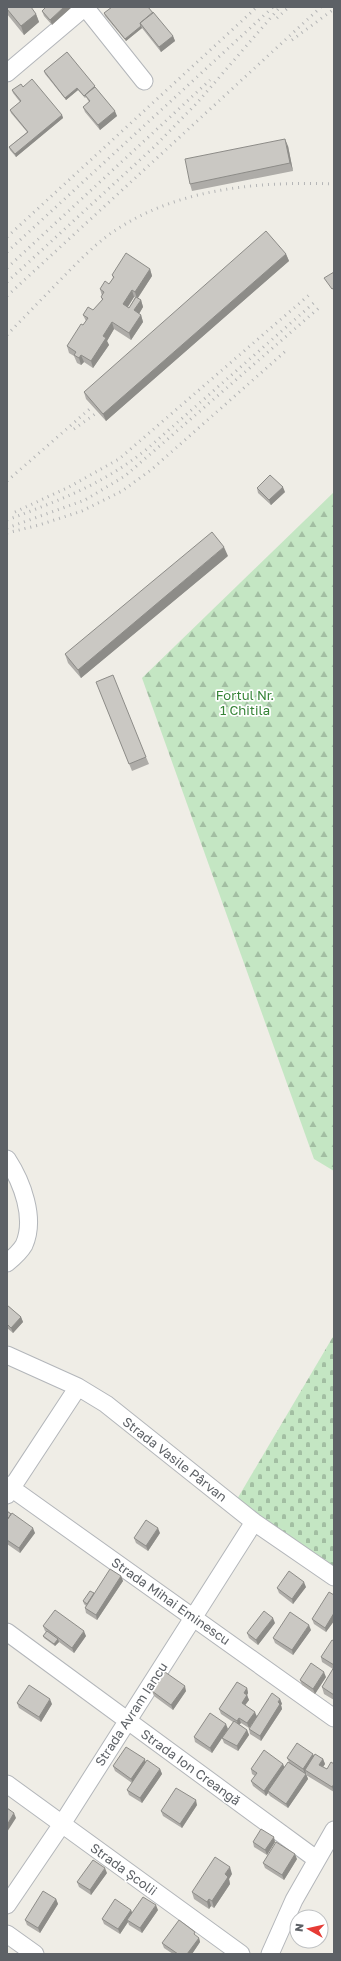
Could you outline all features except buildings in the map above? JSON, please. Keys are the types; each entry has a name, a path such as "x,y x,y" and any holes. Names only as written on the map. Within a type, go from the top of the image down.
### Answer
{"street":[{"path":"7,73 85,7 144,81"},
{"path":"7,1160 24,1192 27,1217 27,1233 23,1245 19,1252 7,1263"},
{"name":"Strada Vasile Pârvan","path":"7,1355 78,1387 106,1404 254,1522 334,1577"},
{"path":"9,1489 78,1387"},
{"name":"Strada Mihai Eminescu","path":"9,1489 193,1617 334,1718"},
{"name":"Strada Avram Iancu","path":"7,1905 62,1824 254,1522"},
{"name":"Strada Ion Creangă","path":"7,1632 316,1859"},
{"name":"Strada Școlii","path":"7,1784 241,1954"},
{"path":"270,1954 294,1900 316,1859 334,1830"},
{"path":"7,1934 35,1954"}],"green space":[{"name":"Fortul Nr. 1 Chitila","path":"334,492 334,1171 314,1159 142,678"},
{"path":"334,1335 334,1567 236,1501"}],"railway":[{"path":"7,237 257,7"},
{"path":"7,252 273,7"},
{"path":"7,282 154,147 197,103 280,7"},
{"path":"277,18 289,7"},
{"path":"7,296 321,7"},
{"path":"292,40 334,9"},
{"path":"7,268 210,80"},
{"path":"7,335 97,244 119,228 143,215 169,204 195,196 223,190 279,184 334,184"},
{"path":"15,512 69,487 119,459 309,295"},
{"path":"7,520 45,506 97,482 130,462 147,449 316,301"},
{"path":"7,528 85,500 125,476 320,307"},
{"path":"7,533 39,525 82,511 122,491 151,470 288,349"},
{"path":"7,481 93,406"},
{"path":"74,429 98,412"}]}
